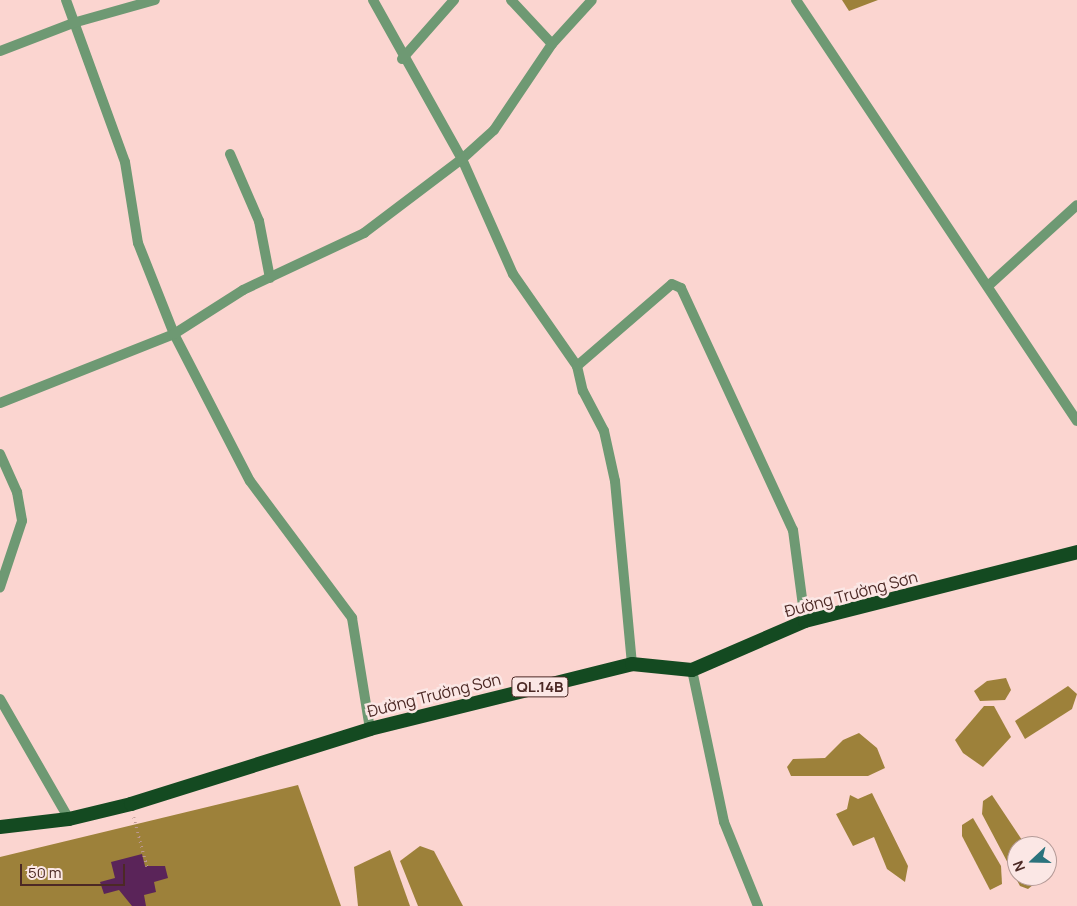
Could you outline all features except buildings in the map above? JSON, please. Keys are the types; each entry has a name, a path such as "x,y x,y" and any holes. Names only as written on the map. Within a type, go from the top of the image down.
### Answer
{"highway":[{"name":"Đường Trường Sơn","path":"0,827 69,819 131,804 370,729 632,664 692,670 805,621 1077,552"}],"street":[{"path":"66,0 125,162 138,244 174,334 250,481 352,618 370,729"},
{"path":"0,51 73,23 155,0"},
{"path":"373,0 402,59 462,159 513,274 577,366 583,391 604,431 615,481 632,664"},
{"path":"402,59 454,0"},
{"path":"511,0 552,44"},
{"path":"0,403 174,334 270,278 364,233 462,159 494,130 552,44 592,0"},
{"path":"796,0 1077,421"},
{"path":"230,154 259,221 270,278"},
{"path":"988,286 1077,205"},
{"path":"577,366 672,284 681,288 793,530 805,621"},
{"path":"0,454 16,492 22,521 0,587"},
{"path":"692,670 724,822 758,906"},
{"path":"0,700 69,819"}],"path":[{"path":"131,804 147,866"}],"shaded area":[{"path":"842,0 878,0 849,11"},
{"path":"1006,678 1011,690 1005,700 980,701 974,691 987,681"},
{"path":"1068,686 1077,694 1072,709 1025,739 1015,721"},
{"path":"984,706 994,706 1011,737 983,767 963,753 955,740"},
{"path":"859,733 877,748 885,768 868,776 791,776 787,767 793,759 825,758 843,740"},
{"path":"298,785 341,906 0,906 0,857"},
{"path":"872,793 908,866 905,882 887,869 874,837 853,846 836,814 847,809 850,795 858,799"},
{"path":"992,795 1019,836 1007,836 1007,861 982,814 983,801"},
{"path":"973,818 1001,866 1002,884 990,890 962,836 962,825"},
{"path":"420,846 434,851 463,906 418,906 400,861"},
{"path":"390,850 410,906 358,906 354,867"},
{"path":"1020,886 1032,886 1028,889"}]}
